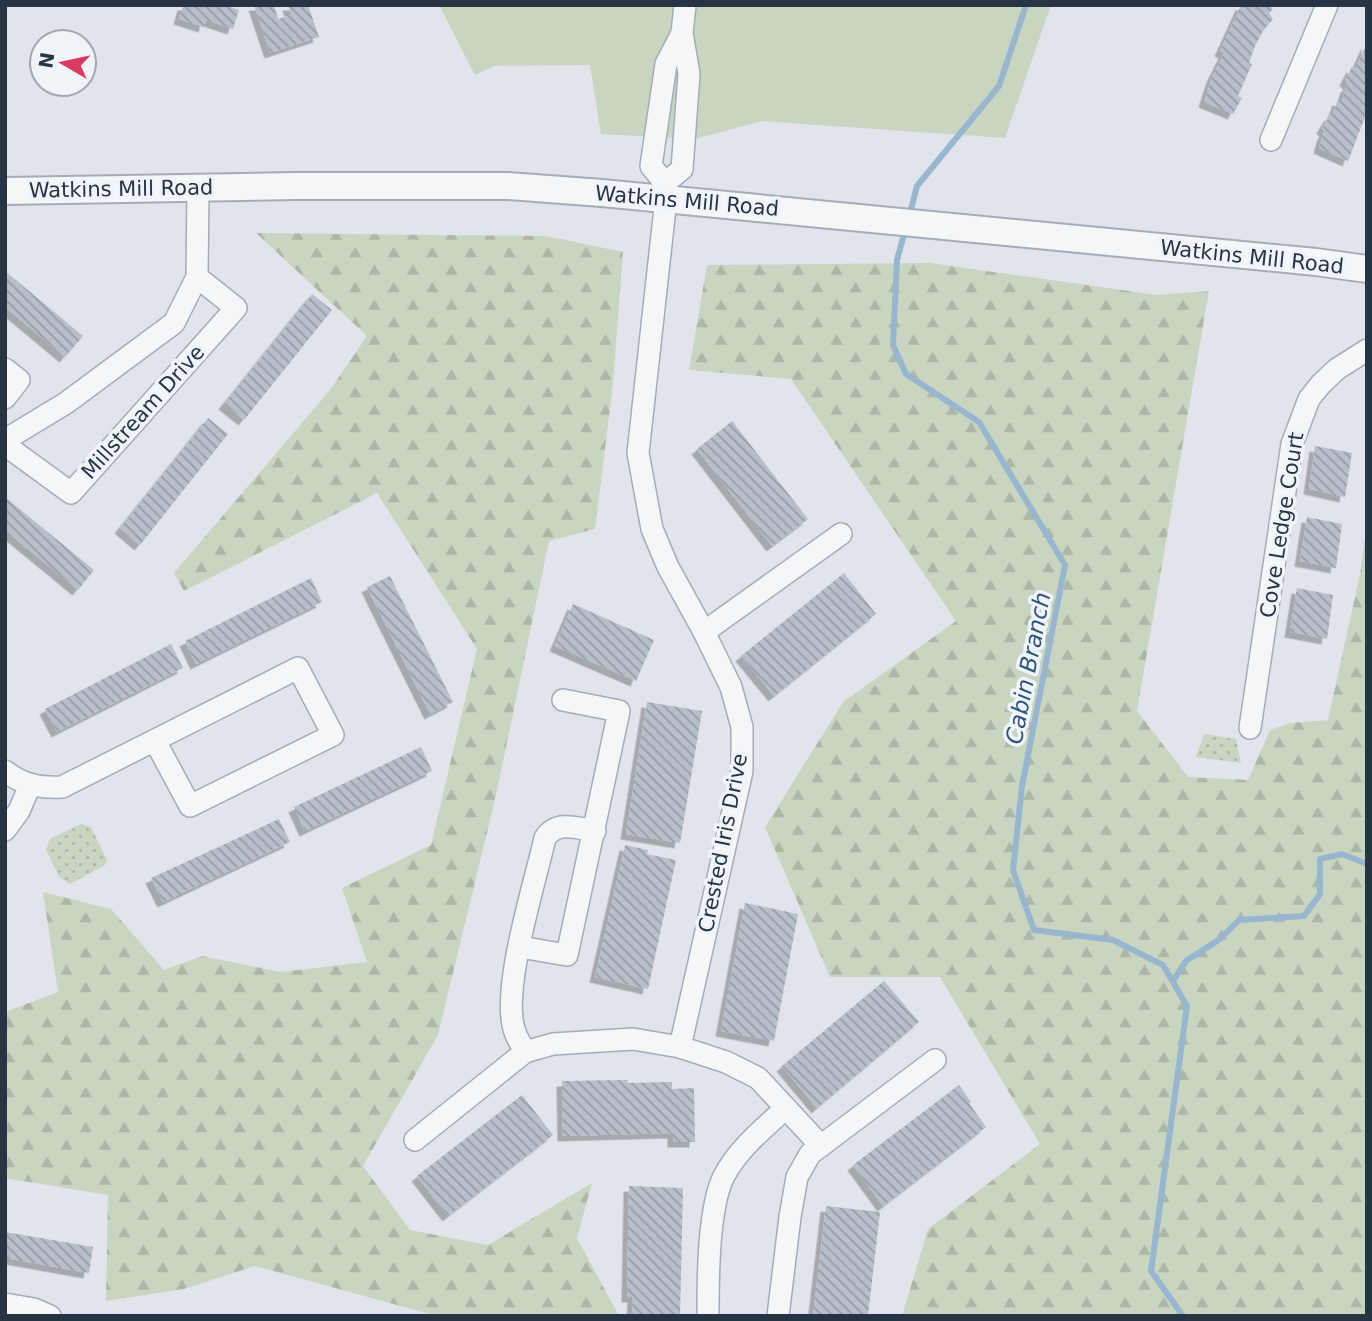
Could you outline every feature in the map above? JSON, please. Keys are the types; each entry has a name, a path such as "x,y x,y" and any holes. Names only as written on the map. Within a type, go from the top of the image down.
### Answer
{"street":[{"path":"682,33 666,64 651,166 666,191 682,169 689,74 682,33 685,5"},
{"path":"1271,140 1327,5"},
{"name":"Watkins Mill Road","path":"5,191 463,184 666,191 858,218 1367,269"},
{"name":"Millstream Drive","path":"197,277 236,308 71,493 5,443 66,403 174,323 197,277 198,188"},
{"name":"Crested Iris Drive","path":"666,191 638,453 652,528 668,568 731,687 742,727 743,750 742,771 680,1047"},
{"name":"Cove Ledge Court","path":"1250,728 1293,444 1309,399 1337,369 1367,350"},
{"path":"5,369 19,380 5,398"},
{"path":"704,632 841,534"},
{"path":"5,771 30,785 62,787 298,668 333,735 190,806 155,741"},
{"path":"520,947 567,955 619,711 563,700"},
{"path":"5,830 19,811 30,785"},
{"path":"525,1052 514,1032 511,1008 513,978 545,838 550,830 559,827 595,831"},
{"path":"415,1140 525,1052 553,1044 633,1039 680,1047 726,1062 758,1078 821,1146"},
{"path":"778,1316 797,1177 810,1154 935,1060"},
{"path":"708,1316 708,1269 714,1211 724,1177 754,1137 786,1108"},
{"path":"5,1304 34,1309 51,1316"}],"green space":[{"path":"439,5 1051,5 1005,138 762,121 695,139 601,134 590,65 495,66 475,75"},
{"path":"256,233 546,236 623,252 613,384 595,529 549,541 496,795 438,1035 363,1166 410,1230 488,1245 592,1183 577,1238 619,1316 437,1316 255,1266 184,1289 106,1301 108,1195 5,1178 5,1012 58,992 43,892 111,909 164,970 202,956 281,972 367,962 342,888 431,845 477,649 377,493 184,591 174,573 330,390 367,336"},
{"path":"930,263 1157,295 1209,291 1137,711 1188,777 1248,780 1270,730 1290,723 1328,720 1360,574 1367,523 1367,1316 902,1316 928,1229 1040,1144 940,977 830,977 765,827 843,702 956,621 791,379 689,370 707,265"},
{"path":"1204,734 1236,739 1241,763 1196,757"},
{"path":"81,824 91,827 107,860 105,865 70,884 59,877 46,849 50,839"}],"building":[{"path":"183,5 224,5 239,10 233,29 206,20 204,27 179,19"},
{"path":"254,5 274,5 278,19 291,15 288,5 308,5 319,37 270,53"},
{"path":"1241,5 1272,5 1273,9 1269,13 1273,19 1255,46 1249,63 1252,64 1238,96 1242,98 1233,114 1204,102 1224,53 1220,51"},
{"path":"1367,43 1367,112 1348,161 1319,148 1325,132 1322,128 1330,115 1332,116 1338,100 1342,101 1349,85 1345,80 1352,67 1355,69"},
{"path":"5,271 83,336 65,357 5,307"},
{"path":"312,294 332,310 244,420 224,404"},
{"path":"208,418 228,434 140,545 120,528"},
{"path":"732,421 808,519 772,546 697,449"},
{"path":"1315,446 1352,453 1345,497 1309,489"},
{"path":"5,497 94,570 78,590 5,530"},
{"path":"1307,517 1342,524 1336,568 1300,561"},
{"path":"844,573 876,614 774,696 741,656"},
{"path":"390,576 453,702 430,714 367,587"},
{"path":"311,578 322,602 196,664 185,641"},
{"path":"1297,588 1333,595 1327,639 1290,632"},
{"path":"573,604 654,640 636,681 555,646"},
{"path":"171,644 183,668 57,732 45,709"},
{"path":"647,702 702,711 680,843 626,834"},
{"path":"421,747 432,771 305,831 294,807"},
{"path":"279,819 290,842 163,902 151,878"},
{"path":"625,845 648,850 647,854 676,860 648,989 595,977"},
{"path":"745,903 798,914 774,1041 721,1031"},
{"path":"884,981 919,1022 817,1108 782,1066"},
{"path":"628,1080 627,1083 672,1082 672,1089 694,1088 695,1142 673,1142 673,1133 563,1136 562,1081"},
{"path":"959,1085 986,1127 883,1206 853,1165"},
{"path":"522,1095 553,1135 448,1216 417,1176"},
{"path":"629,1186 683,1188 680,1316 632,1316 633,1297 627,1297"},
{"path":"826,1206 880,1212 868,1316 813,1316"},
{"path":"5,1232 93,1247 89,1273 5,1258"}],"waterway":[{"name":"Cabin Branch","path":"909,217 917,186 999,86 1026,5"},
{"name":"Cabin Branch","path":"906,227 897,260 893,345 906,374 979,422 1065,565 1022,786 1013,870 1034,930 1113,940 1163,965 1187,1006 1151,1271 1183,1316"},
{"path":"1173,981 1186,961 1220,939 1239,920 1304,916 1320,894 1320,859 1342,854 1367,864"}]}
